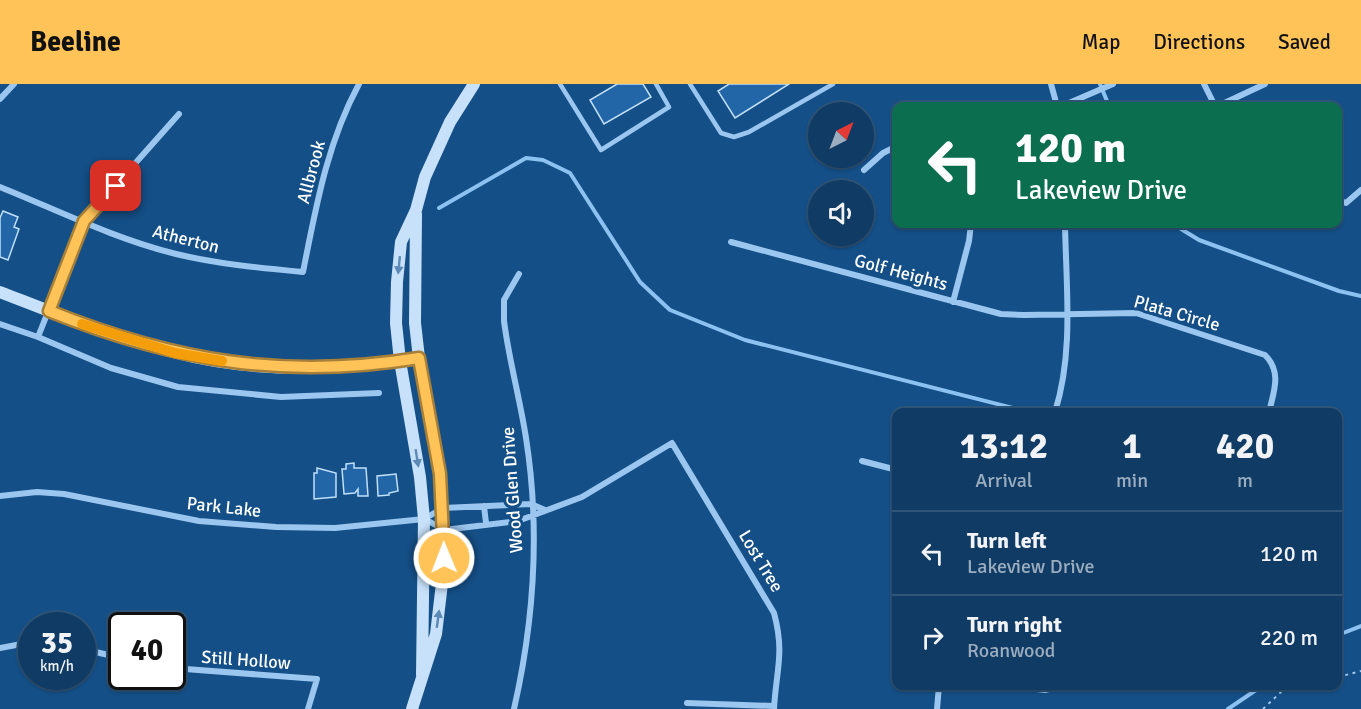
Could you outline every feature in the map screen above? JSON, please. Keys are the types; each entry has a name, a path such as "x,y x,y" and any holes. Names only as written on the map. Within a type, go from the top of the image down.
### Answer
{"street":[{"path":"0,99 14,84"},
{"name":"Allbrook","path":"303,272 323,174 359,84"},
{"path":"422,675 424,519 420,477 400,361 396,323 401,242 416,210 437,148 474,84"},
{"path":"1204,84 1215,102"},
{"path":"1226,102 1265,84"},
{"path":"1050,85 1057,102"},
{"path":"1069,102 1111,85"},
{"path":"38,338 84,221 179,114"},
{"path":"864,170 883,153 892,148"},
{"name":"Atherton","path":"0,187 174,254 236,267 303,272"},
{"path":"1342,202 1346,203 1361,190"},
{"path":"412,709 436,634 444,558 440,474 419,358 414,293 417,244 416,210"},
{"path":"952,302 971,228"},
{"path":"1056,408 1064,373 1067,314 1065,228"},
{"name":"Golf Heights","path":"731,242 1001,314 1067,314"},
{"name":"Wood Glen Drive","path":"514,709 522,672 530,606 532,516 526,438 504,321 504,300 519,274"},
{"path":"0,292 112,335 175,353 249,365 338,367 419,358"},
{"name":"Plata Circle","path":"1067,314 1136,313 1265,355 1274,364 1276,377 1270,408"},
{"path":"0,324 111,368 178,387 281,397 379,393"},
{"name":"Lost Tree","path":"545,510 582,497 672,442 774,613 780,633 781,656 774,707"},
{"path":"862,461 892,469"},
{"name":"Park Lake","path":"0,496 37,492 64,494 199,521 276,527 335,528 424,519 443,508"},
{"path":"443,508 531,504 545,510"},
{"path":"484,506 486,523"},
{"path":"424,519 444,530 459,530 486,523 518,521 545,510"},
{"path":"0,648 18,645"},
{"name":"Still Hollow","path":"186,669 317,679 309,709"},
{"path":"937,709 939,690"},
{"path":"687,703 774,707"}],"lane":[{"path":"570,84 561,86 601,150 669,107 656,84"},
{"path":"690,84 721,133 734,137 749,132 833,84"}],"path":[{"path":"1342,676 1361,671"},
{"path":"1263,709 1282,691 1287,690"}],"building":[{"path":"617,84 643,84 651,97 604,124 590,100"},
{"path":"729,84 789,84 735,118 718,91"},
{"path":"3,211 18,217 14,227 19,229 8,260 0,257 0,218"},
{"path":"354,463 354,468 366,468 368,496 358,496 358,489 355,493 344,494 342,469 346,469 346,464"},
{"path":"317,468 336,473 336,497 314,499 314,473 317,473"},
{"path":"396,474 398,491 378,496 377,476"}],"waterway":[{"path":"1100,84 1107,102"},
{"path":"439,208 526,158 543,160 570,173 640,282 670,310 745,340 1013,408"},
{"path":"1180,228 1199,240 1339,291 1361,296"},
{"path":"1342,633 1361,626"},
{"path":"1228,709 1256,690"}],"slow traffic":[{"path":"82,324 175,353 222,361"}],"route":[{"path":"116,186 84,221 49,311 112,335 175,353 249,365 338,367 419,358 440,474 444,558"}]}
